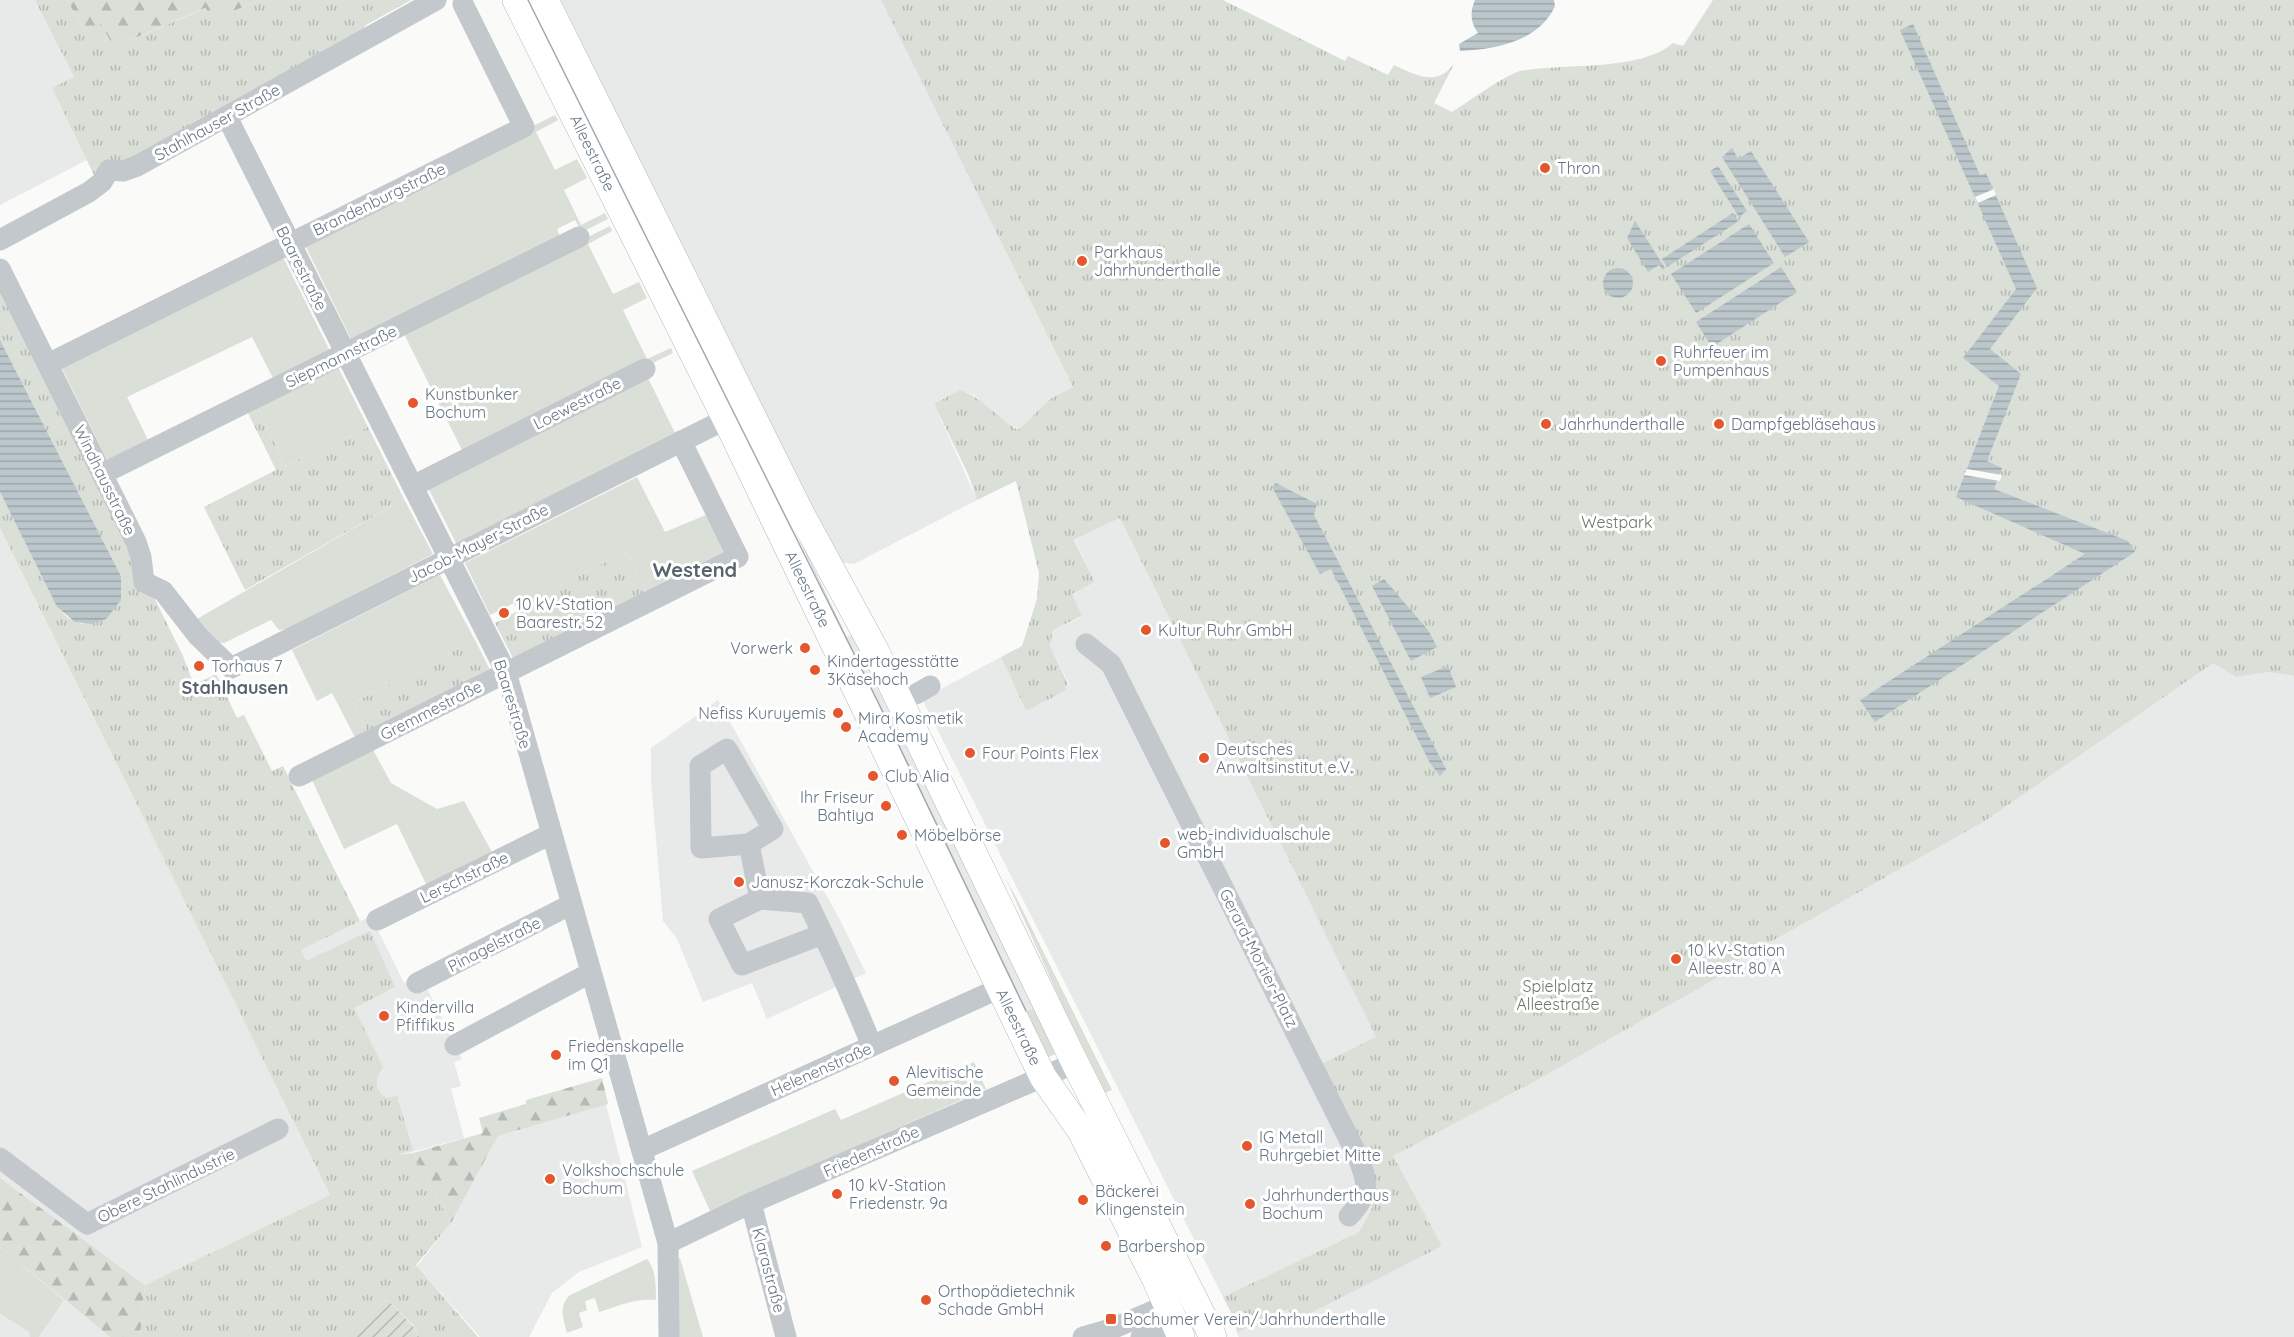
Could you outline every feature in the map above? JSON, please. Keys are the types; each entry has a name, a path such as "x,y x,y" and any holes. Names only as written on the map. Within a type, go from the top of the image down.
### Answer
{"main road":[{"name":"Alleestraße","path":"516,0 726,419 1043,1077 1081,1131 1174,1322"},
{"name":"Alleestraße","path":"545,0 806,523 873,646 920,740 1075,1063 1213,1337"}],"street":[{"name":"Stahlhauser Straße","path":"0,240 89,192 102,182 109,170 129,170 436,0"},
{"name":"Brandenburgstraße","path":"48,364 524,127 463,4"},
{"name":"Baarestraße","path":"227,117 506,672 570,905 668,1243 669,1337"},
{"name":"Siepmannstraße","path":"102,474 579,237"},
{"name":"Windhausstraße","path":"0,269 141,557 144,582 163,591 198,636 231,668"},
{"name":"Loewestraße","path":"413,486 645,369"},
{"name":"Jacob-Mayer-Straße","path":"231,668 726,419"},
{"name":"Gremmestraße","path":"299,776 738,557 681,441"},
{"name":"Gerard-Mortier-Platz","path":"1086,645 1111,664 1358,1155 1363,1168 1365,1191 1363,1202 1348,1216"},
{"path":"727,749 773,829 749,844 701,848 700,766 727,749"},
{"name":"Lerschstraße","path":"377,920 551,834"},
{"path":"749,844 760,898"},
{"path":"823,934 742,965 719,919 760,898 808,903 823,934 848,988 872,1046"},
{"name":"Pinagelstraße","path":"417,983 570,905"},
{"path":"455,1045 590,973"},
{"name":"Helenenstraße","path":"642,1150 1000,988"},
{"name":"Friedenstraße","path":"668,1243 751,1203 1075,1063"},
{"name":"Obere Stahlindustrie","path":"0,1158 87,1224 278,1129"},
{"name":"Klarastraße","path":"751,1203 786,1337"},
{"path":"1141,1337 1174,1322 1196,1303"},
{"path":"1083,1337 1114,1328 1174,1322"}],"shaded area":[{"path":"0,0 35,0 74,77 52,88 87,160 0,205"},
{"path":"552,0 881,0 1073,387 1050,399 1018,430 992,413 974,395 960,390 934,404 977,500 854,564 833,561"},
{"path":"1475,0 1554,0 1555,6 1548,18 1527,36 1501,45 1460,51 1459,44 1478,33 1473,25 1472,17"},
{"path":"1913,24 1980,175 1986,173 2037,288 1990,349 2021,374 1987,461 2002,468 1994,489 2128,541 2135,552 1875,722 1860,700 2085,554 1956,497 1999,386 1963,358 2016,289 1900,30"},
{"path":"1732,148 1738,159 1751,151 1809,242 1785,257 1722,157"},
{"path":"1718,166 1747,211 1739,217 1710,171"},
{"path":"1733,213 1738,221 1667,267 1662,259"},
{"path":"1635,221 1665,268 1663,270 1659,265 1648,272 1627,238"},
{"path":"1749,224 1774,263 1696,313 1671,274"},
{"path":"1781,267 1797,292 1712,347 1696,322"},
{"path":"1618,268 1624,269 1632,277 1632,289 1624,297 1618,298 1612,297 1604,289 1603,283 1604,277 1612,269"},
{"path":"0,340 121,576 121,600 106,619 91,624 75,622 57,607 0,492"},
{"path":"1276,483 1317,504 1314,515 1446,769 1440,776 1430,763 1331,569 1320,574 1272,487"},
{"path":"1120,518 1376,1037 1372,1208 1359,1232 1223,1297 922,699 1001,657 1026,711 1067,690 1065,686 1069,684 1050,646 1053,630 1082,617 1072,594 1095,582 1075,540"},
{"path":"0,528 330,1195 145,1285 0,1178"},
{"path":"1384,579 1428,630 1437,647 1411,661 1372,586"},
{"path":"854,633 1038,1006 1021,1014 844,638"},
{"path":"2213,662 2236,677 2269,672 2294,676 2294,1337 1239,1337 1237,1333 1287,1309 1442,1246 1392,1156 1539,1079 1726,973 1730,965 1985,821"},
{"path":"1448,666 1456,687 1430,698 1421,677"},
{"name":"Janusz-Korczak-Schule","path":"718,700 840,920 866,973 767,1019 752,983 703,1002 677,939 663,921 651,781 651,748"},
{"name":"Kindervilla Pfiffikus","path":"371,916 404,983 415,978 425,984 462,1059 454,1062 461,1086 451,1089 464,1138 397,1156 315,990 301,950"},
{"name":"Volkshochschule Bochum","path":"606,1104 642,1247 579,1272 552,1293 529,1337 480,1337 417,1266 451,1223 498,1136"},
{"path":"64,1300 110,1337 39,1337"},
{"path":"0,1314 29,1332 30,1337 0,1337"}],"green space":[{"path":"35,0 67,0 85,32 101,24 114,47 206,8 210,21 260,0 411,0 366,25 356,38 96,179 52,88 74,77"},
{"path":"67,0 260,0 210,21 205,8 114,47 85,32"},
{"name":"Westpark","path":"881,0 1223,0 1345,61 1348,56 1388,75 1394,65 1418,75 1434,77 1449,70 1455,62 1434,103 1452,112 1496,83 1520,71 1621,62 1659,52 1673,43 1683,46 1713,0 2294,0 2294,676 2269,672 2236,677 2213,663 1985,821 1730,965 1726,973 1539,1079 1393,1156 1442,1246 1297,1320 1287,1309 1237,1333 1235,1320 1223,1297 1359,1232 1372,1208 1373,1188 1320,1065 1376,1037 1120,518 1074,540 1095,582 1072,594 1082,616 1053,630 1050,646 1068,684 1065,686 1067,690 1026,711 1001,657 1022,646 1037,599 1039,573 1016,481 977,500 968,474 934,404 960,390 968,393 1018,430 1050,399 1073,387"},
{"path":"555,115 558,120 536,132 555,170 577,159 587,178 564,190 581,225 605,213 608,219 582,232 575,220 557,229 562,241 353,343 303,241"},
{"path":"610,226 612,231 588,244 613,294 639,282 647,298 623,310 647,359 671,348 673,353 465,456 402,330"},
{"path":"281,253 332,355 276,384 252,337 127,397 151,446 110,466 60,364"},
{"path":"0,286 183,656 194,685 216,674 237,718 244,715 272,771 283,766 360,921 301,950 306,961 370,931 395,987 354,1008 383,1067 378,1076 377,1088 387,1098 397,1096 413,1150 396,1155 413,1153 451,1223 416,1265 478,1337 419,1337 413,1325 387,1299 345,1337 140,1337 145,1285 330,1195 0,528 0,492 57,607 68,618 83,624 121,576 0,340"},
{"path":"337,365 368,427 285,466 256,404"},
{"path":"646,374 676,435 457,545 426,484"},
{"path":"256,404 285,466 368,427 404,499 245,590 204,507 276,470 246,409"},
{"path":"637,477 665,532 713,512 734,555 649,597 627,552 516,607 514,603 490,615 465,563"},
{"path":"404,499 433,554 286,629 279,630 271,620 224,643 214,642 197,619"},
{"path":"627,552 649,597 515,662 495,623 518,611 516,607"},
{"path":"440,575 475,640 353,703 369,735 357,741 332,693 317,701 292,650"},
{"path":"475,640 490,670 368,733 353,703"},
{"path":"371,746 391,783 437,809 464,801 494,856 428,888 397,824 344,849 311,778"},
{"path":"1005,877 1112,1090 1105,1093 1065,1011"},
{"path":"1038,1006 1058,1053 1046,1058 1021,1014"},
{"path":"974,1062 986,1089 710,1211 692,1171 835,1109 841,1120"},
{"path":"602,1078 608,1104 498,1136 451,1223 413,1153 483,1133 479,1118 526,1104 526,1100"},
{"path":"0,1178 145,1285 140,1337 110,1337 0,1247"},
{"path":"0,1247 64,1300 39,1337 30,1337 29,1332 0,1314"},
{"path":"680,1258 703,1337 676,1337 677,1259"},
{"path":"647,1259 654,1273 656,1300 633,1301 599,1312 595,1298 585,1301 587,1310 579,1313 583,1327 567,1333 563,1308 570,1295"},
{"path":"387,1299 413,1326 419,1337 345,1337"}],"pier":[{"path":"1994,189 1996,195 1978,203 1975,197"},
{"path":"1967,469 2002,475 2000,481 1964,475"}],"tram line":[{"path":"528,0 878,702 1026,1011"}],"place":[{"name":"Thron","path":"1545,168"},
{"name":"Parkhaus Jahrhunderthalle","path":"1082,261"},
{"name":"Ruhrfeuer im Pumpenhaus","path":"1661,361"},
{"name":"Kunstbunker Bochum","path":"413,403"},
{"name":"Jahrhunderthalle","path":"1546,424"},
{"name":"Dampfgebläsehaus","path":"1719,424"},
{"name":"10 kV-Station Baarestr. 52","path":"504,613"},
{"name":"Kultur Ruhr GmbH","path":"1146,630"},
{"name":"Vorwerk","path":"805,648"},
{"name":"Torhaus 7","path":"199,666"},
{"name":"Kindertagesstätte 3Käsehoch","path":"815,670"},
{"name":"Nefiss Kuruyemis","path":"838,713"},
{"name":"Mira Kosmetik Academy","path":"846,727"},
{"name":"Four Points Flex","path":"970,753"},
{"name":"Deutsches Anwaltsinstitut e.V.","path":"1204,758"},
{"name":"Club Alia","path":"873,776"},
{"name":"Ihr Friseur Bahtiya","path":"886,806"},
{"name":"Möbelbörse","path":"902,835"},
{"name":"web-individualschule GmbH","path":"1165,843"},
{"name":"Janusz-Korczak-Schule","path":"739,882"},
{"name":"10 kV-Station Alleestr. 80 A","path":"1676,959"},
{"name":"Kindervilla Pfiffikus","path":"384,1016"},
{"name":"Friedenskapelle im Q1","path":"556,1055"},
{"name":"Alevitische Gemeinde","path":"894,1081"},
{"name":"IG Metall Ruhrgebiet Mitte","path":"1247,1146"},
{"name":"Volkshochschule Bochum","path":"550,1179"},
{"name":"10 kV-Station Friedenstr. 9a","path":"837,1194"},
{"name":"Bäckerei Klingenstein","path":"1083,1200"},
{"name":"Jahrhunderthaus Bochum","path":"1250,1204"},
{"name":"Barbershop","path":"1106,1246"},
{"name":"Orthopädietechnik Schade GmbH","path":"926,1300"},
{"name":"Bochumer Verein/Jahrhunderthalle","path":"1111,1319"}],"district":[{"name":"Westend","path":"695,569"},
{"name":"Stahlhausen","path":"235,687"}],"park label":[{"name":"Spielplatz Alleestraße","path":"1558,995"}]}
